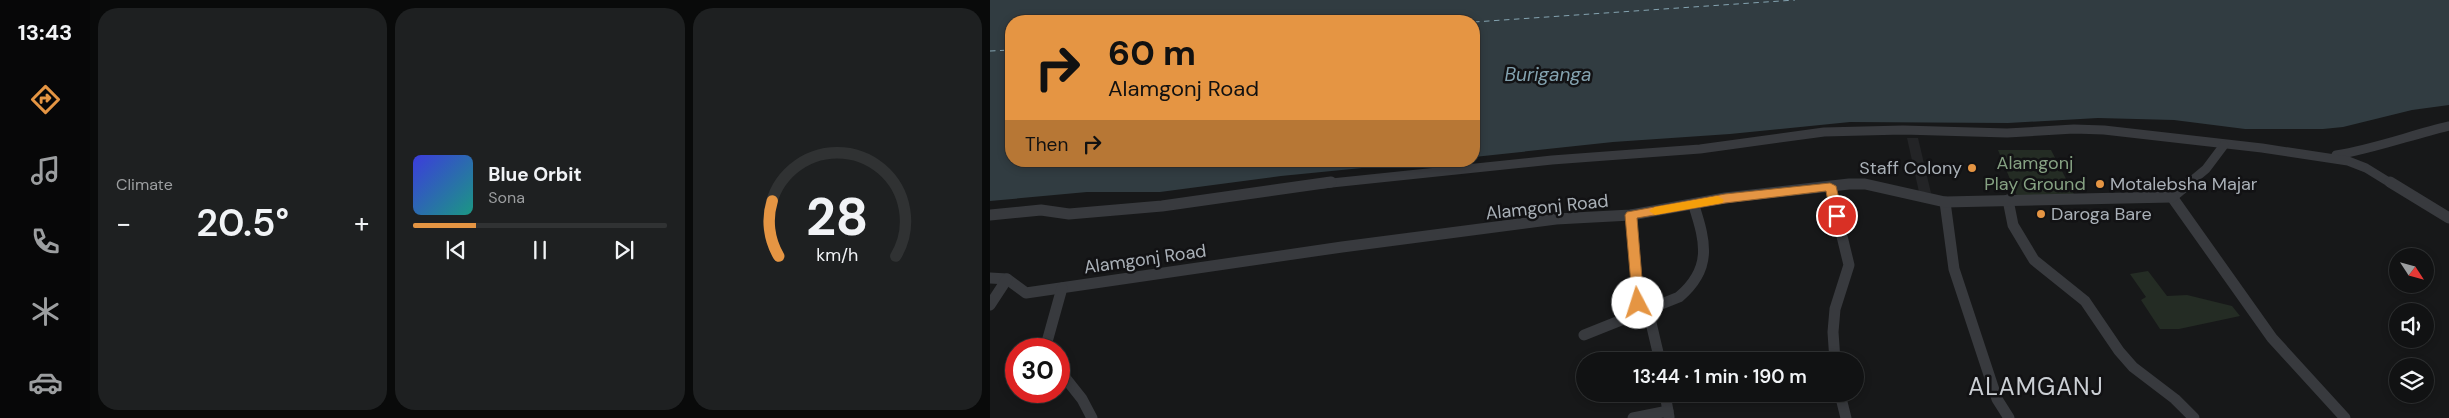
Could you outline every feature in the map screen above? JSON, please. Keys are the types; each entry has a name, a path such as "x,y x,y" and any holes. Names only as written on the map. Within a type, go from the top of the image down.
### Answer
{"street":[{"path":"2320,157 2363,151 2406,136 2449,126"},
{"path":"990,215 1041,210 1068,214 1098,212 1334,182 1552,160 1700,149 1824,132 1903,130 2026,133 2089,130 2131,132 2348,161 2366,168 2449,218"},
{"path":"2224,145 2206,169 2172,197 2272,338 2345,418"},
{"name":"Alamgonj Road","path":"1007,279 1026,293 1342,246 1556,219 1631,215 1694,206 1725,198 1830,186 1865,184 1945,202 2172,197"},
{"path":"1830,186 1849,265 1848,277 1836,301 1833,352"},
{"path":"2008,200 2013,225 2022,243 2034,260 2085,301 2119,351 2133,367 2175,399 2194,418"},
{"path":"1945,202 1954,269 1997,399 2009,418"},
{"path":"1584,335 1644,312 1691,289 1696,281 1705,251 1705,239 1694,206"},
{"path":"1631,215 1644,312 1656,333 1659,352"},
{"path":"990,278 1007,279 990,305"},
{"path":"1048,338 1062,288"},
{"path":"1070,384 1082,399 1092,418"},
{"path":"1633,418 1669,415 1667,402"},
{"path":"1842,402 1846,418"}],"shaded area":[{"path":"1907,138 1918,138 1931,193 1919,192"}],"green space":[{"name":"Alamgonj Play Ground","path":"1998,150 2051,150 2075,196 2017,196"},
{"path":"2148,271 2167,296 2187,295 2232,306 2240,316 2179,329 2160,329 2141,300 2146,297 2130,274"}],"water":[{"name":"Buriganga","path":"990,0 2449,0 2449,105 2412,110 2343,127 2323,129 2245,129 2174,120 2098,118 2008,123 1850,122 1730,134 1613,142 1480,156 1480,15 1005,15 1005,167 1372,167 1281,176 1160,192 1087,192 990,201"}],"ferry route":[{"path":"1480,22 1795,0"},
{"path":"990,51 1005,50"}],"slow traffic":[{"path":"1655,211 1694,206 1718,200"}],"place":[{"name":"Staff Colony","path":"1972,168"},
{"name":"Motalebsha Majar","path":"2100,184"},
{"name":"Daroga Bare","path":"2041,214"}],"district":[{"name":"ALAMGANJ","path":"2036,387"}],"route":[{"path":"1638,303 1631,215 1694,206 1725,198 1830,186 1837,216"}]}
